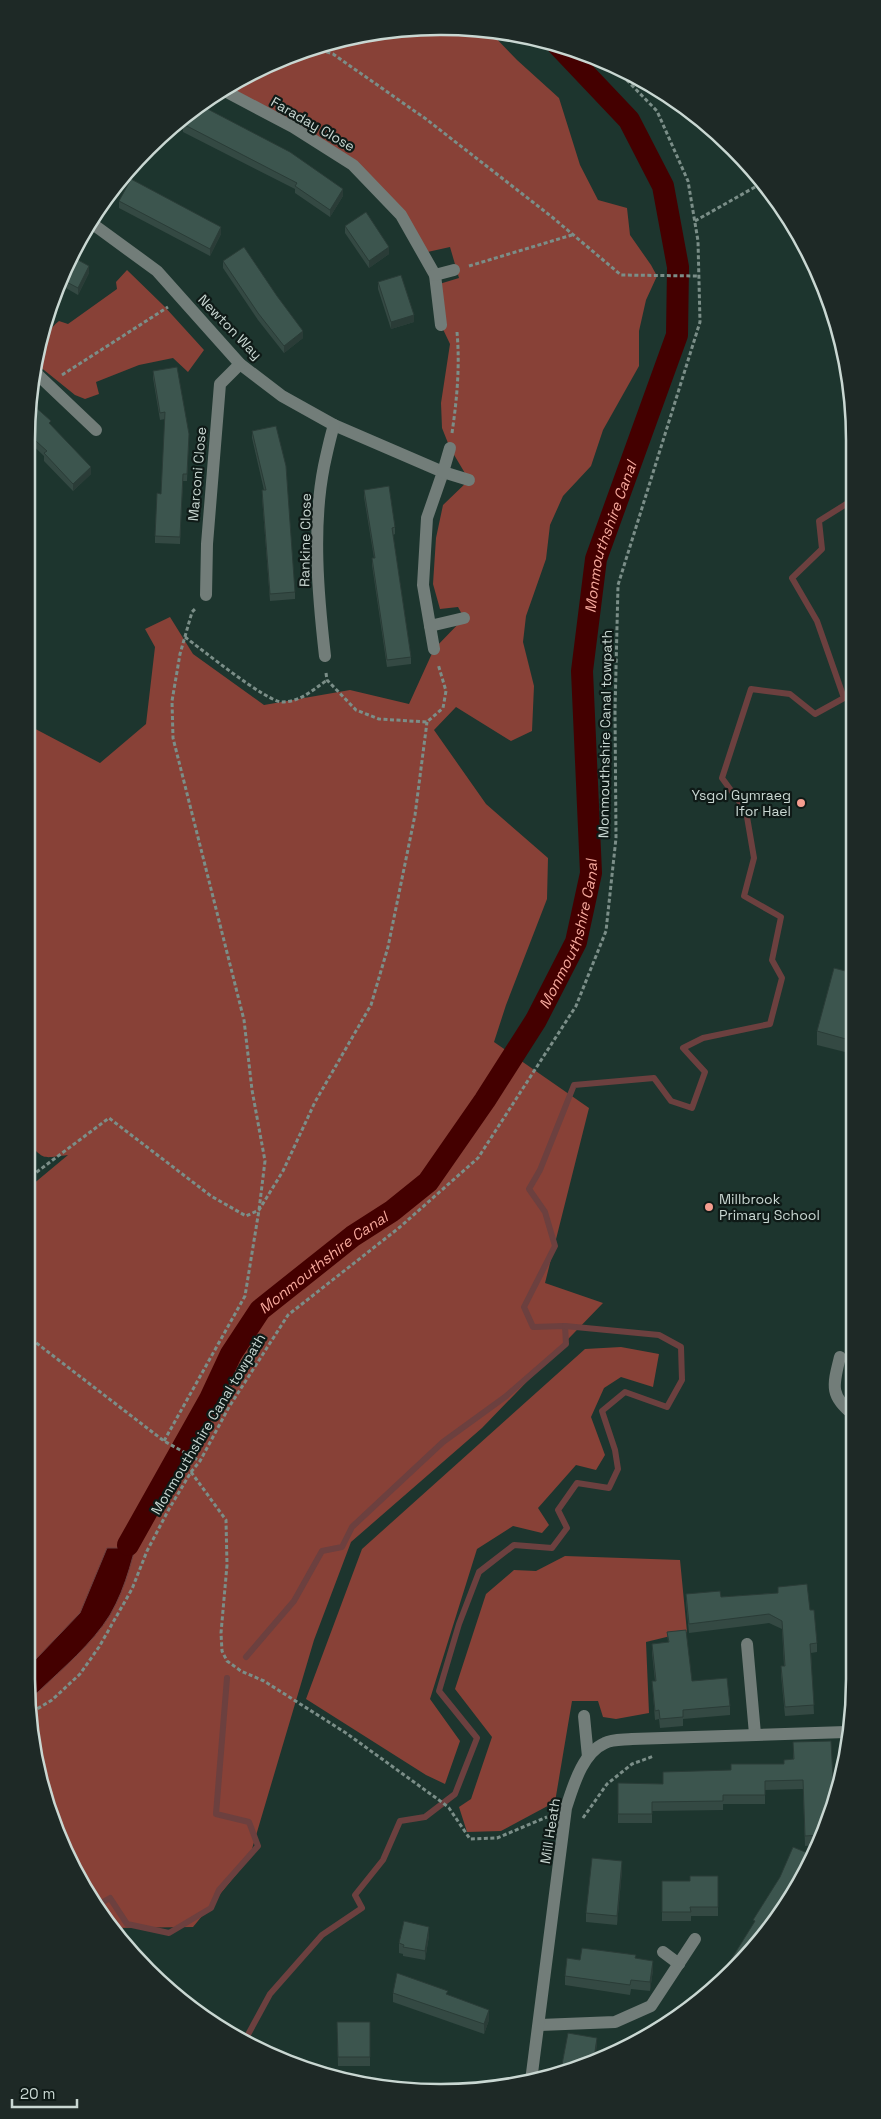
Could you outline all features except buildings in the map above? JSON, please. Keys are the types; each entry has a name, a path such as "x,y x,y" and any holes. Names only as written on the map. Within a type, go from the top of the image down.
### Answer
{"street":[{"name":"Faraday Close","path":"230,94 293,127 353,165 401,215 435,275 441,325"},
{"name":"Newton Way","path":"96,226 157,271 240,364 282,396 334,425 442,472 469,480"},
{"path":"435,275 454,270"},
{"name":"Marconi Close","path":"206,595 207,544 220,384 240,364"},
{"path":"40,377 96,430"},
{"name":"Rankine Close","path":"324,656 320,607 318,530 324,467 334,425"},
{"path":"434,649 423,585 427,518 450,448"},
{"path":"430,626 464,618"},
{"path":"840,1357 835,1376 836,1397 846,1409"},
{"path":"747,1644 755,1734"},
{"path":"584,1716 588,1757"},
{"name":"Mill Heath","path":"532,2073 540,2025 566,1808 575,1780 588,1757 605,1742 632,1739 843,1732"},
{"path":"540,2025 615,2022 651,2006 695,1939"},
{"path":"663,1952 679,1964"}],"path":[{"path":"327,52 334,54 426,119 572,234 620,275 697,276"},
{"name":"Monmouthshire Canal towpath","path":"36,1709 52,1700 80,1674 99,1647 132,1589 147,1551 165,1517 191,1472 200,1461 229,1407 288,1315 400,1227 478,1158 576,1006 606,931 616,838 615,711 618,585 700,322 697,276 698,241 688,181 657,112 627,81"},
{"path":"695,221 756,186"},
{"path":"454,270 572,234"},
{"path":"49,384 181,298"},
{"path":"441,325 457,331 458,340 457,396 450,448"},
{"path":"164,1440 245,1296 265,1161 252,1090 244,1020 172,738 172,701 180,654 192,612 206,595"},
{"path":"185,637 252,686 280,702 303,698 327,680"},
{"path":"35,1173 109,1118 211,1196 246,1216 259,1210 282,1170 316,1102 371,1004 388,947 413,824 427,722 443,708 446,691 434,649"},
{"path":"324,656 327,680 356,710 379,719 427,722"},
{"path":"35,1342 164,1440 200,1461"},
{"path":"191,1472 226,1520 227,1565 221,1633 222,1651 227,1661 241,1671 264,1681 346,1733 443,1803 449,1808 470,1840 497,1838 566,1808"},
{"path":"580,1823 607,1784 632,1764 658,1755"}],"shaded area":[{"path":"440,35 496,39 559,98 580,165 598,200 627,208 630,235 657,276 646,300 639,331 639,366 603,430 591,466 563,496 550,525 546,559 526,616 523,642 534,686 532,731 511,741 456,707 434,730 486,804 548,858 547,899 506,1005 494,1042 589,1108 545,1283 603,1303 482,1428 351,1542 314,1640 249,1859 193,1927 121,1928 103,1904 89,1881 66,1834 43,1758 36,1705 35,1182 68,1155 44,1157 35,1150 35,729 100,763 146,724 155,647 145,629 170,617 193,654 264,705 350,690 409,704 434,649 464,618 458,607 440,609 433,584 436,538 443,505 469,480 450,448 442,428 441,403 450,344 441,325 436,285 459,278 450,247 423,253 401,215 353,165 230,94 285,66 361,43 388,38"},
{"path":"127,270 164,306 204,350 188,372 173,358 139,365 96,382 99,394 85,399 75,395 42,368 49,336 52,328 59,321 68,324 117,289 116,282"},
{"path":"621,1347 659,1354 653,1387 621,1377 604,1388 591,1417 605,1455 596,1470 576,1465 538,1508 549,1525 542,1533 513,1526 477,1549 430,1699 460,1741 445,1784 426,1775 306,1699 362,1549 585,1349"},
{"path":"142,1520 125,1581 110,1615 95,1636 36,1694 35,1660 80,1613 107,1548 120,1548"},
{"path":"565,1556 680,1560 687,1632 646,1642 649,1713 616,1719 603,1717 598,1701 572,1701 555,1802 501,1831 467,1832 459,1807 471,1799 492,1737 455,1689 486,1594 514,1570 536,1571"}],"waterway":[{"name":"Monmouthshire Canal","path":"128,1545 210,1399 231,1354 260,1310 353,1236 392,1211 428,1182 485,1100 536,1020 576,942 591,873 582,671 596,559 677,335 678,267 663,186 629,120 569,56"},
{"path":"246,1657 294,1601 322,1551 342,1547 352,1527 443,1442 505,1397 566,1344 565,1326 533,1327 524,1307 555,1246 545,1212 529,1189 540,1170 574,1085 654,1078 671,1101 692,1108 705,1072 683,1048 703,1038 770,1024 782,978 772,960 781,917 744,896 754,858 746,811 722,778 751,689 790,694 815,714 844,698 817,621 792,578 822,549 819,521 846,504"},
{"path":"248,2035 270,1994 322,1935 362,1908 355,1895 383,1860 400,1821 425,1817 455,1794 477,1738 439,1691 459,1624 479,1572 514,1545 552,1548 567,1528 558,1510 577,1483 609,1488 618,1469 615,1450 602,1411 625,1392 667,1407 682,1380 681,1347 659,1335 565,1326"},
{"path":"102,1903 110,1898 127,1924 169,1933 211,1908 219,1890 258,1846 249,1822 216,1814 227,1678"}],"place":[{"name":"Ysgol Gymraeg Ifor Hael","path":"801,803"},
{"name":"Millbrook Primary School","path":"709,1207"}]}
